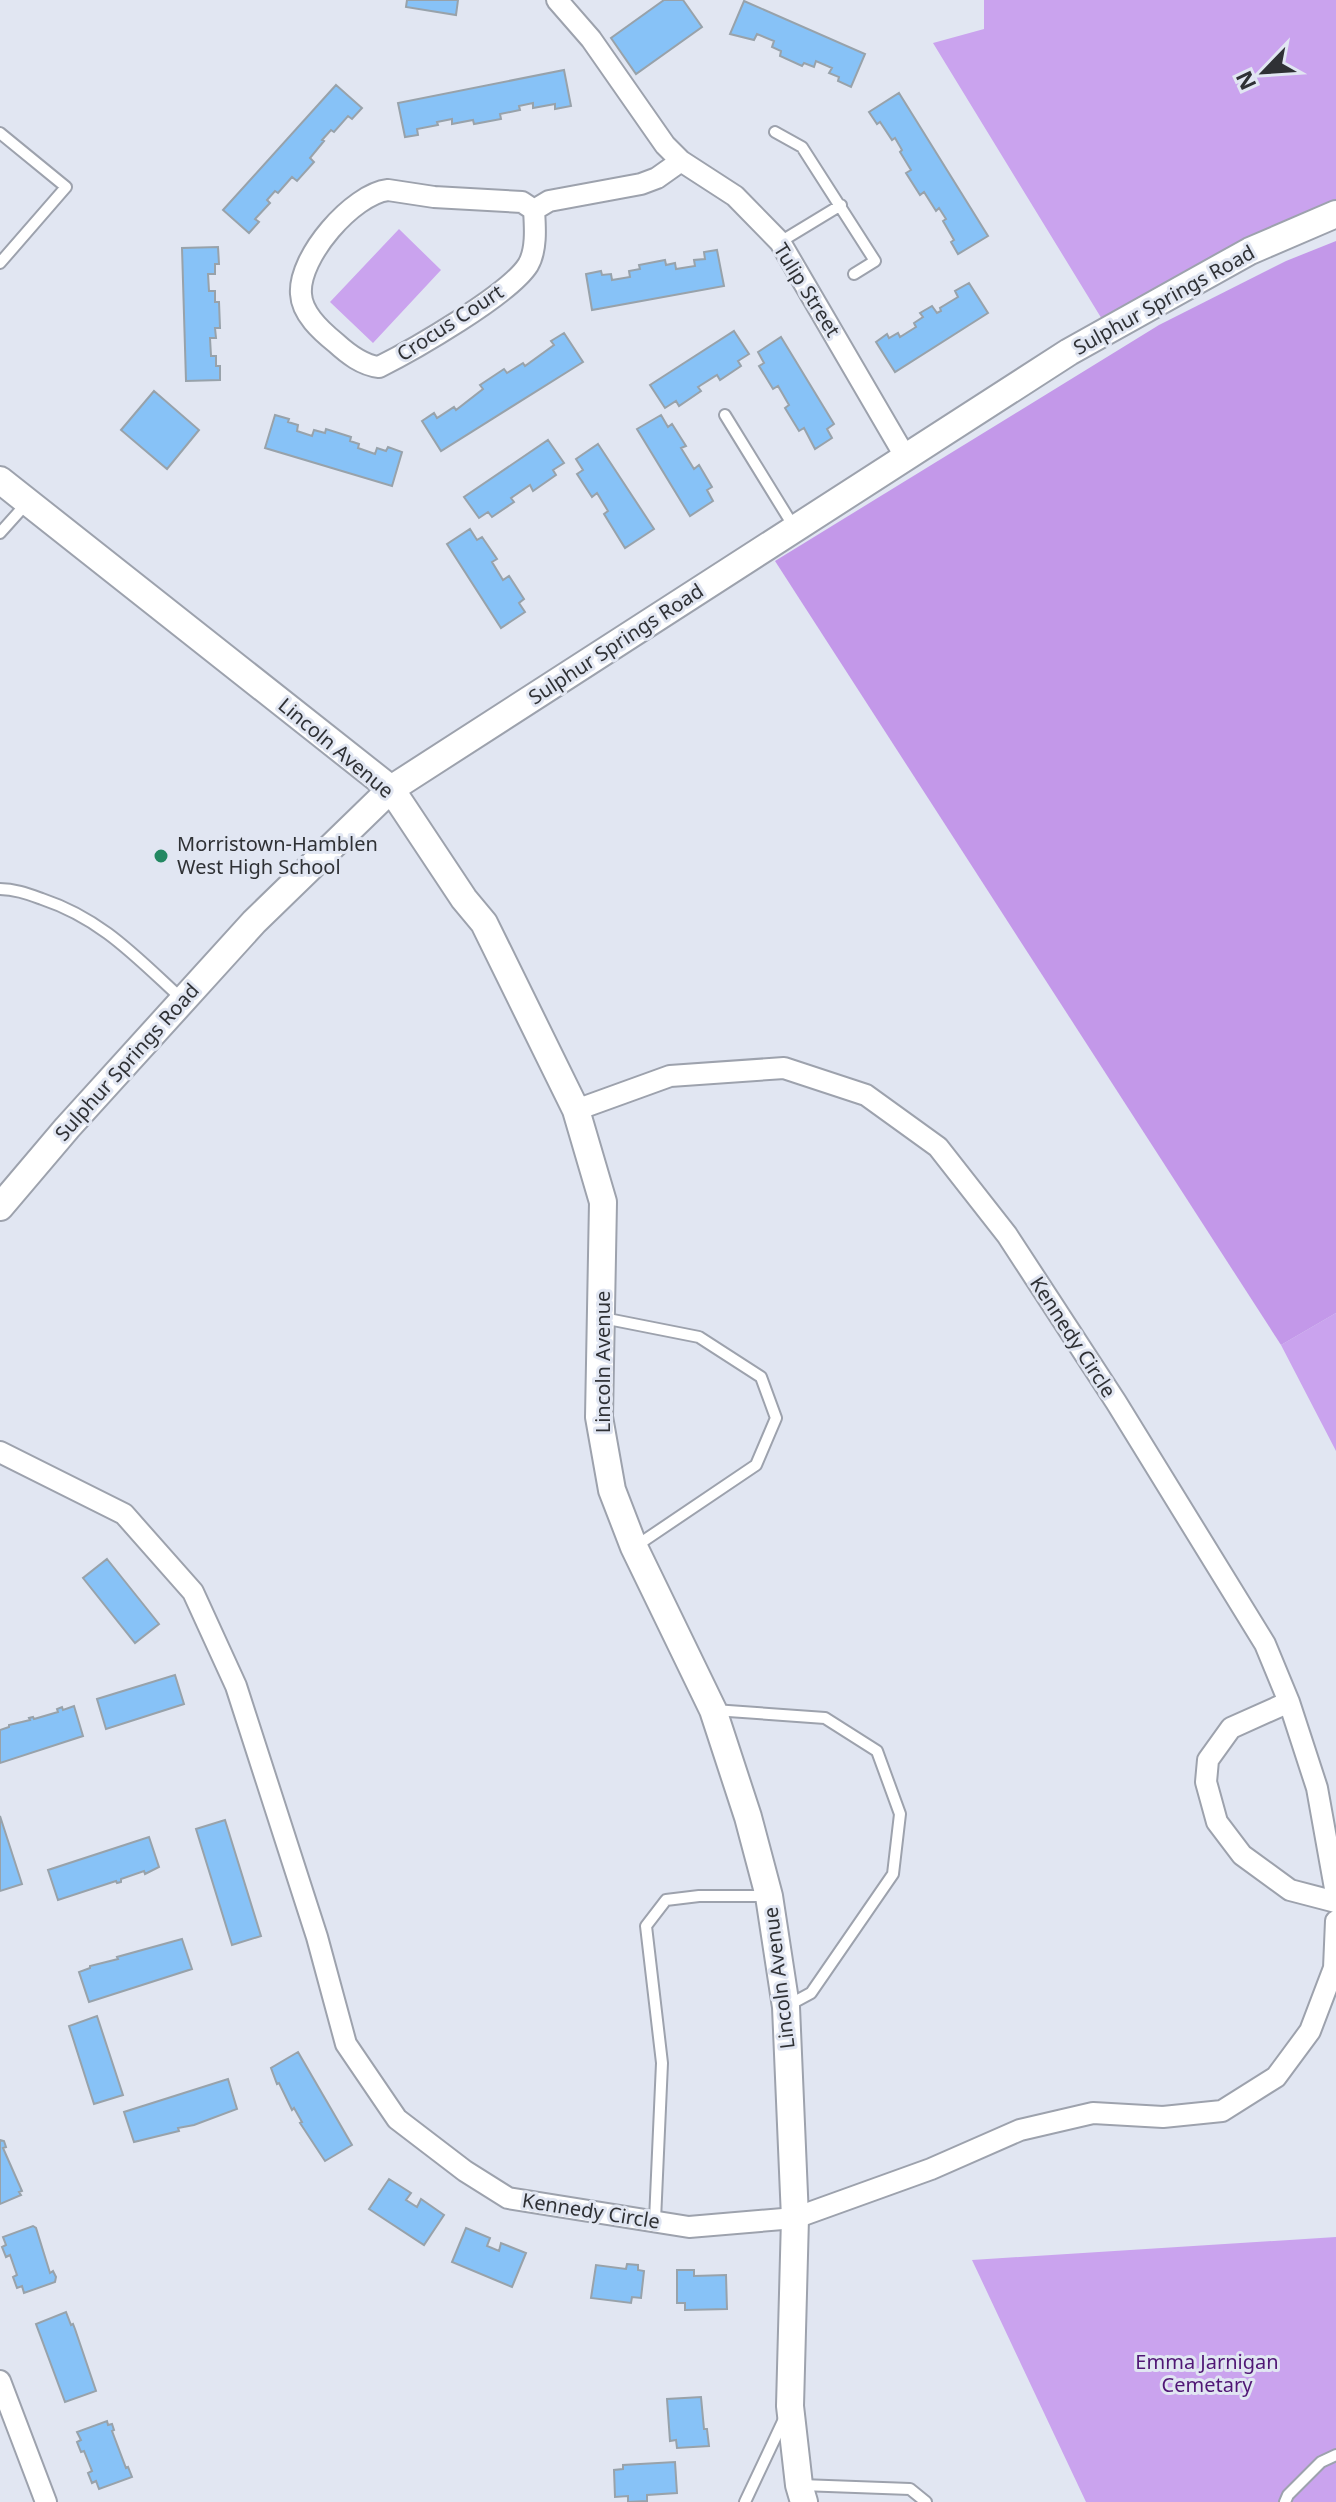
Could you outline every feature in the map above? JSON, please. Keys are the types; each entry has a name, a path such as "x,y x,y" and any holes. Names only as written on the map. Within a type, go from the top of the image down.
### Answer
{"street":[{"name":"Tulip Street","path":"557,0 591,39 646,120 681,161 735,196 780,242 906,458"},
{"path":"534,210 549,201 649,181 681,161"},
{"name":"Crocus Court","path":"376,191 502,199 522,202 534,210 535,232 530,263 520,275 502,292 379,367 368,366 343,350 306,312 301,295 306,266 339,221 376,191"},
{"name":"Sulphur Springs Road","path":"0,1207 254,922 391,789 1108,329 1250,251 1336,214"},
{"name":"Lincoln Avenue","path":"0,480 391,789 464,899 484,923 576,1110 603,1202 599,1417 612,1490 634,1547 713,1710 748,1817 769,1896 786,2007 795,2218 790,2406 801,2494"},
{"name":"Kennedy Circle","path":"576,1110 670,1076 784,1068 866,1095 938,1147 1007,1235 1116,1402 1265,1644 1289,1702 1317,1788 1336,1894"},
{"name":"Kennedy Circle","path":"0,1452 124,1514 193,1592 236,1686 317,1937 346,2044 397,2119 465,2171 508,2198 689,2227 795,2218 931,2169 1020,2130 1093,2113 1163,2117 1222,2111 1276,2077 1310,2031 1334,1968 1336,1921"},
{"path":"1289,1702 1231,1728 1208,1760 1206,1782 1217,1822 1242,1855 1290,1890 1336,1902"},
{"path":"0,2381 46,2502"}],"lane":[{"path":"775,132 802,147 875,261 854,274"},
{"path":"0,133 66,187 0,263"},
{"path":"780,242 841,205"},
{"path":"725,415 795,528"},
{"path":"0,533 27,503"},
{"path":"0,889 13,889 71,908 105,929 183,1000"},
{"path":"603,1318 699,1337 761,1377 776,1418 756,1465 634,1547"},
{"path":"713,1710 825,1718 877,1751 900,1814 893,1874 811,1993 786,2007"},
{"path":"655,2220 662,2063 646,1926 666,1900 699,1896 769,1896"},
{"path":"745,2502 790,2406"},
{"path":"1285,2502 1288,2495 1321,2462 1336,2455"},
{"path":"801,2494 910,2489 926,2502"}],"green space":[{"path":"984,0 1336,0 1336,214 1108,329 933,43 984,29"},
{"path":"399,229 441,270 373,343 330,302"},
{"path":"1336,1313 1336,1451 1281,1345"},
{"name":"Emma Jarnigan Cemetary","path":"1336,2237 1336,2502 1086,2502 972,2260"}],"shaded area":[{"path":"1336,241 1336,1313 1281,1345 775,561 1159,325 1286,261"}],"building":[{"path":"407,0 458,0 456,15 406,7"},
{"path":"664,0 683,0 702,27 636,74 611,38"},
{"path":"744,1 865,54 851,87 829,73 832,68 816,61 814,67 804,63 802,66 780,56 781,51 772,47 774,41 757,34 754,40 730,34"},
{"path":"564,70 571,106 555,109 555,104 533,108 533,103 519,106 520,110 500,114 501,119 452,124 452,119 417,129 418,135 405,137 398,103"},
{"path":"336,85 362,108 352,119 348,116 322,140 310,158 314,162 297,181 292,177 278,193 275,191 267,200 270,203 255,219 259,222 249,233 223,210"},
{"path":"899,93 988,236 958,254 943,221 946,219 939,208 936,211 924,192 920,195 906,173 911,170 895,138 892,140 869,112"},
{"path":"218,247 219,264 215,264 215,274 208,274 209,291 215,291 215,302 219,302 220,328 215,328 216,338 210,338 211,356 216,356 216,366 220,366 220,380 186,381 182,248"},
{"path":"717,250 724,286 592,310 586,274 601,271 602,275 611,274 612,280 630,277 629,271 640,269 639,265 665,260 666,265 675,263 676,269 695,266 694,260 705,259 704,252"},
{"path":"969,283 988,313 895,372 876,342 887,334 889,338 898,333 900,337 916,327 914,323 923,317 920,313 932,306 937,313 941,311 940,308 958,297 955,291"},
{"path":"734,331 749,354 738,361 741,366 720,380 717,375 698,387 701,391 679,406 676,401 665,408 650,385"},
{"path":"564,333 583,362 441,451 422,421 434,413 437,418 454,407 456,410 483,389 480,385 504,369 507,373 523,363 525,366 554,345 551,341"},
{"path":"781,337 834,424 827,429 832,438 815,449 804,428 799,431 785,408 789,405 778,386 773,389 759,366 764,363 758,352"},
{"path":"154,391 199,430 167,469 121,430"},
{"path":"275,415 289,419 288,422 298,425 297,431 312,436 314,430 325,433 326,429 351,437 350,441 359,444 358,448 375,454 377,448 386,451 388,447 402,452 392,486 265,448"},
{"path":"661,415 668,427 672,424 686,446 681,448 694,469 699,465 712,487 707,490 713,501 690,516 637,429"},
{"path":"548,440 564,463 553,470 556,475 533,491 530,485 511,498 514,502 492,517 488,512 479,518 464,497"},
{"path":"598,444 654,529 625,548 604,514 608,511 597,493 592,497 577,474 583,470 576,459"},
{"path":"470,529 477,540 482,537 497,559 492,562 503,580 509,576 524,599 519,603 525,612 501,628 447,544"},
{"path":"107,1559 159,1624 135,1643 83,1578"},
{"path":"175,1675 184,1704 106,1729 97,1699"},
{"path":"74,1706 83,1736 0,1763 0,1730 29,1718 58,1712 57,1709 62,1707 63,1710"},
{"path":"0,1816 22,1884 0,1891"},
{"path":"225,1820 261,1936 232,1945 196,1829"},
{"path":"149,1837 159,1867 145,1874 144,1871 121,1879 121,1882 58,1900 48,1870"},
{"path":"182,1939 192,1969 89,2002 79,1972 117,1957"},
{"path":"97,2016 123,2095 94,2104 69,2026"},
{"path":"298,2052 352,2145 325,2161 294,2108 292,2110 271,2068"},
{"path":"228,2079 237,2109 178,2128 179,2131 134,2142 124,2112"},
{"path":"0,2140 4,2141 6,2147 3,2148 22,2191 19,2192 21,2195 0,2204"},
{"path":"389,2179 411,2193 406,2200 417,2207 421,2199 444,2215 424,2245 369,2209"},
{"path":"33,2226 50,2273 53,2271 56,2277 55,2282 24,2293 22,2286 17,2288 13,2277 17,2275 10,2255 6,2257 2,2247 6,2245 3,2237"},
{"path":"466,2228 490,2238 487,2246 499,2251 501,2243 526,2253 512,2287 452,2262"},
{"path":"627,2264 638,2265 638,2270 644,2271 641,2298 632,2297 631,2303 591,2298 596,2265 626,2269"},
{"path":"677,2270 694,2270 694,2276 726,2275 727,2309 685,2310 685,2303 677,2303"},
{"path":"66,2312 96,2391 65,2402 36,2324"},
{"path":"701,2397 709,2446 677,2448 676,2440 670,2441 667,2399"},
{"path":"107,2421 108,2425 112,2424 112,2431 132,2477 99,2489 88,2473 92,2471 77,2442 81,2440 77,2432"},
{"path":"675,2462 677,2493 647,2495 647,2501 628,2502 628,2496 615,2497 614,2470 623,2469 623,2465"}],"place":[{"name":"Morristown-Hamblen West High School","path":"161,856"}]}
